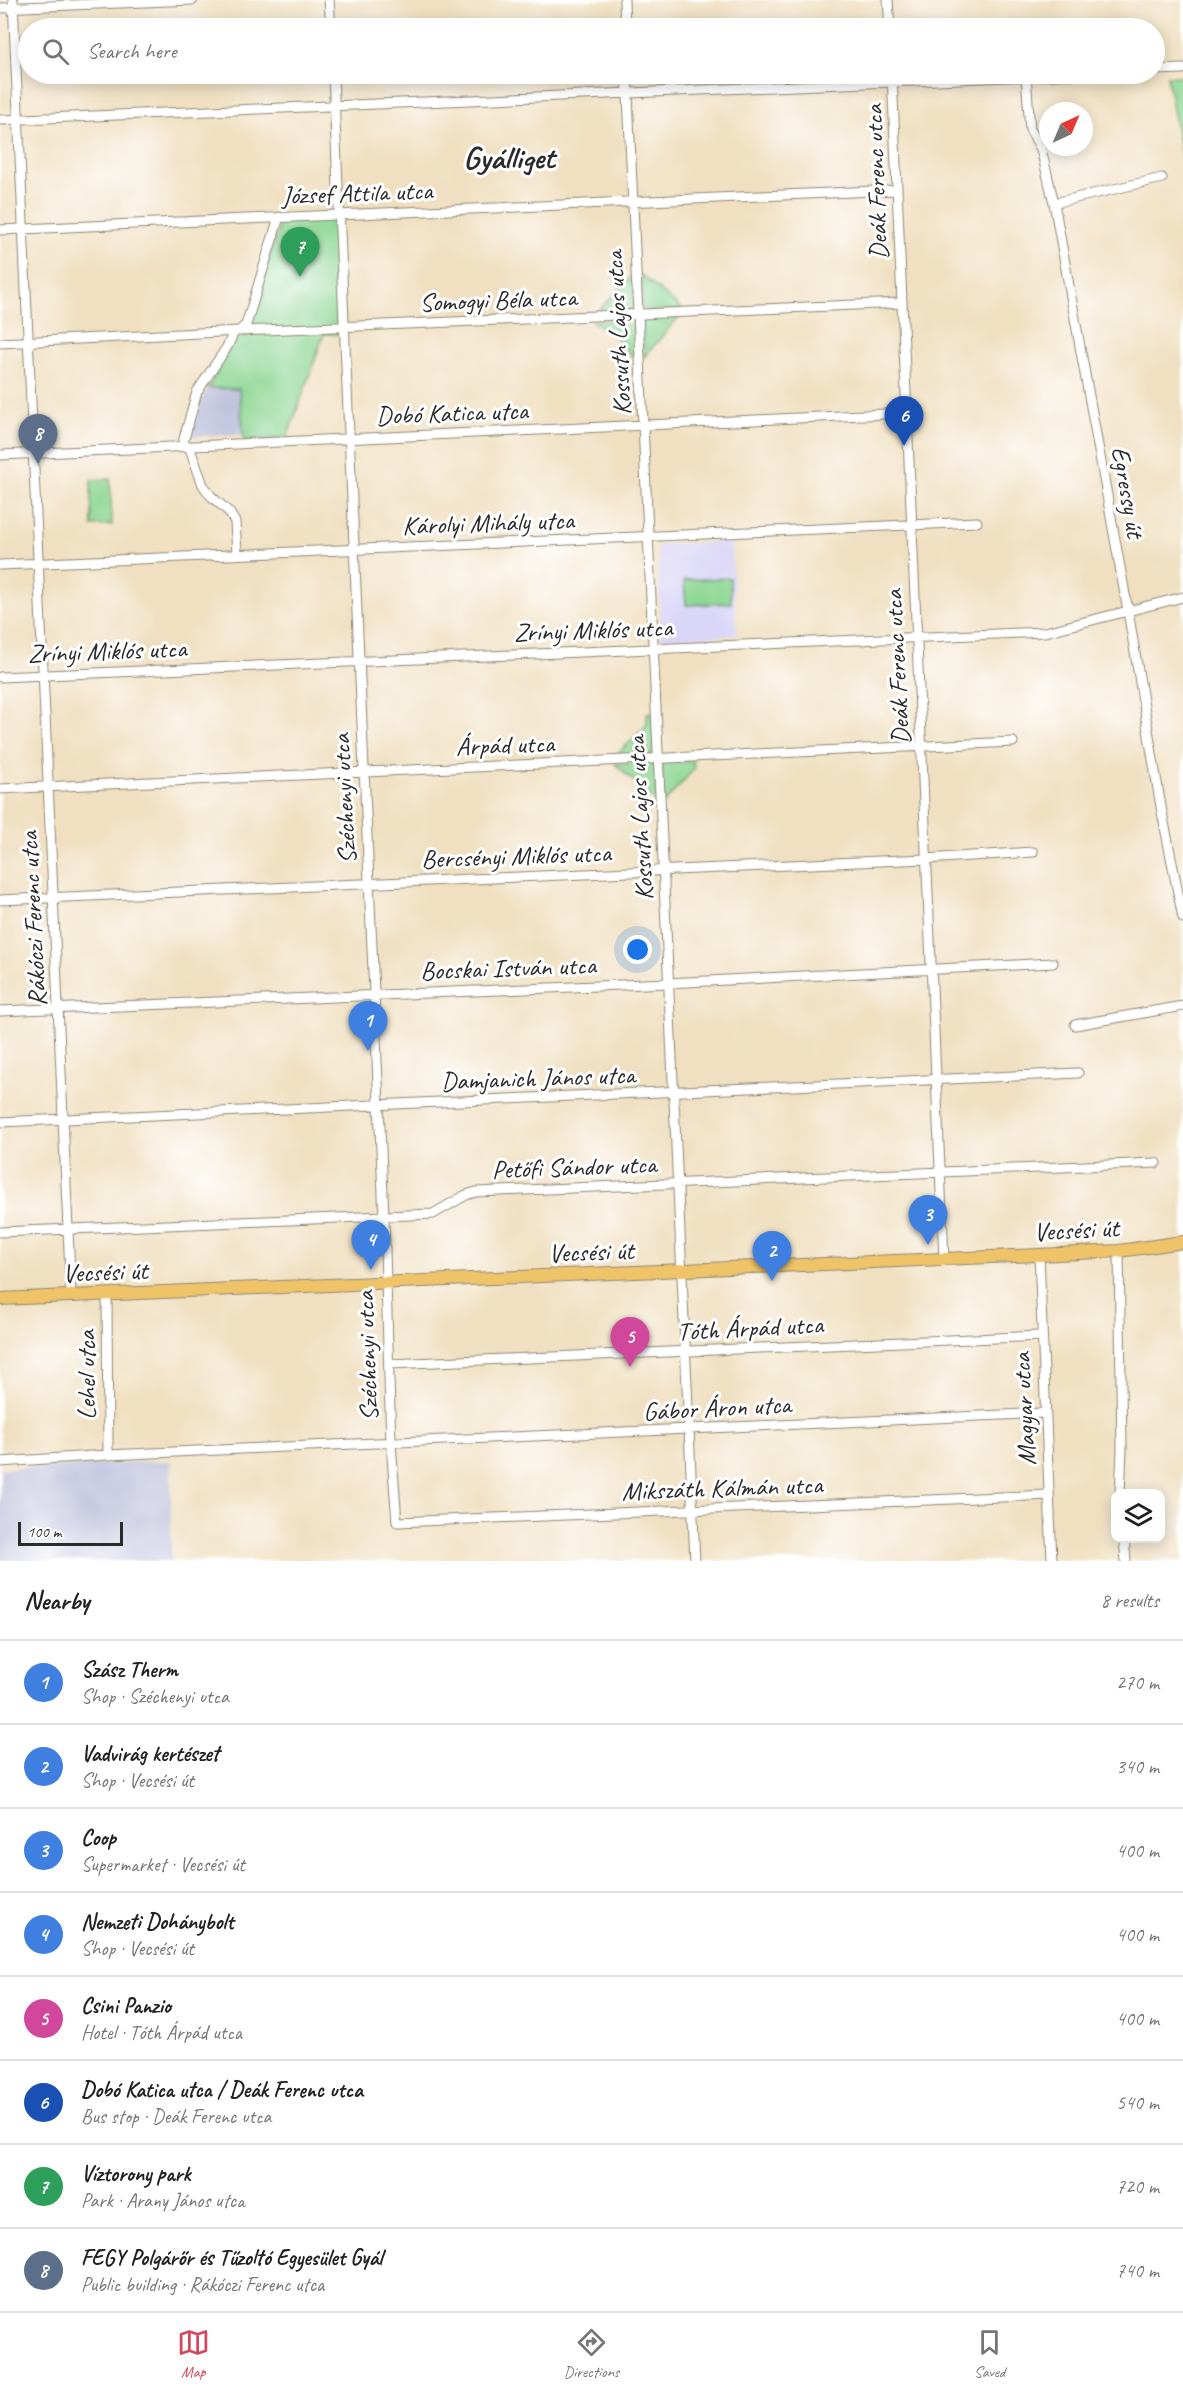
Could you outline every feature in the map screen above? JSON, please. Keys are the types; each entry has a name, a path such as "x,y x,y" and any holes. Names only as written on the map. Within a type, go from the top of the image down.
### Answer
{"main road":[{"name":"Vecsési út","path":"0,1299 1039,1255 1119,1251 1183,1242"}],"street":[{"path":"0,8 13,4 193,0"},
{"path":"329,0 330,18"},
{"path":"624,0 625,18"},
{"path":"888,0 889,18"},
{"name":"Rákóczi Ferenc utca","path":"13,4 71,1296"},
{"path":"1165,70 1183,69"},
{"name":"Széchenyi utca","path":"333,84 352,549 384,1217 391,1443 397,1522"},
{"name":"Kossuth Lajos utca","path":"628,84 695,1561"},
{"path":"0,120 628,93 776,84"},
{"name":"Deák Ferenc utca","path":"892,84 944,1259"},
{"name":"Egressy út","path":"1026,84 1029,129 1041,149 1054,203 1161,807 1183,918"},
{"path":"1054,203 1162,178"},
{"name":"József Attila utca","path":"0,230 897,190"},
{"path":"237,554 235,522 229,512 211,496 203,485 186,446 197,392 239,331 279,217"},
{"name":"Somogyi Béla utca","path":"0,343 902,303"},
{"name":"Dobó Katica utca","path":"0,455 906,413"},
{"name":"Károlyi Mihály utca","path":"0,565 977,522"},
{"name":"Zrínyi Miklós utca","path":"0,677 1045,632 1183,597"},
{"name":"Árpád utca","path":"0,789 922,748 1012,742"},
{"name":"Bercsényi Miklós utca","path":"0,900 926,859 1033,852"},
{"name":"Bocskai István utca","path":"0,1011 668,983 1053,963"},
{"path":"1075,1025 1183,1006"},
{"name":"Damjanich János utca","path":"0,1122 1078,1073"},
{"name":"Petőfi Sándor utca","path":"0,1232 69,1231 433,1214 476,1192 941,1174 1156,1163"},
{"path":"1119,1251 1122,1450 1120,1489"},
{"name":"Magyar utca","path":"1039,1255 1052,1561"},
{"name":"Lehel utca","path":"107,1295 108,1455"},
{"name":"Tóth Árpád utca","path":"389,1364 1041,1336"},
{"name":"Gábor Áron utca","path":"0,1462 108,1455 688,1431 1045,1413"},
{"name":"Mikszáth Kálmán utca","path":"397,1522 1049,1495"},
{"path":"1124,1543 1126,1561"}],"shaded area":[{"path":"208,388 239,389 243,434 191,436 201,401"},
{"path":"731,541 737,635 661,639 657,545"},
{"path":"171,1461 171,1561 0,1561 0,1469"}],"green space":[{"path":"1167,76 1183,76 1183,164"},
{"path":"335,217 339,334 324,334 287,438 244,441 239,389 208,388 237,336 245,336 281,220"},
{"path":"633,275 634,307 631,311 596,313"},
{"path":"641,275 683,310 647,311 642,307"},
{"path":"646,317 679,317 644,357 642,321"},
{"path":"632,319 635,321 636,361 616,338 592,321"},
{"path":"110,479 112,525 92,526 91,480"},
{"path":"730,578 731,603 686,605 684,580"},
{"path":"647,713 653,713 654,751 651,755 613,758 644,728 647,724"},
{"path":"693,761 694,769 664,803 662,766 665,763"},
{"path":"651,762 655,765 657,803 615,764"}],"place":[{"name":"Víztorony park","path":"300,277"},
{"name":"Dobó Katica utca / Deák Ferenc utca","path":"904,446"},
{"name":"FEGY Polgárőr és Tűzoltó Egyesület Gyál","path":"38,464"},
{"name":"Szász Therm","path":"368,1051"},
{"name":"Coop","path":"928,1245"},
{"name":"Nemzeti Dohánybolt","path":"371,1270"},
{"name":"Vadvirág kertészet","path":"772,1281"},
{"name":"Csini Panzio","path":"630,1367"}],"district":[{"name":"Gyálliget","path":"509,157"}]}
